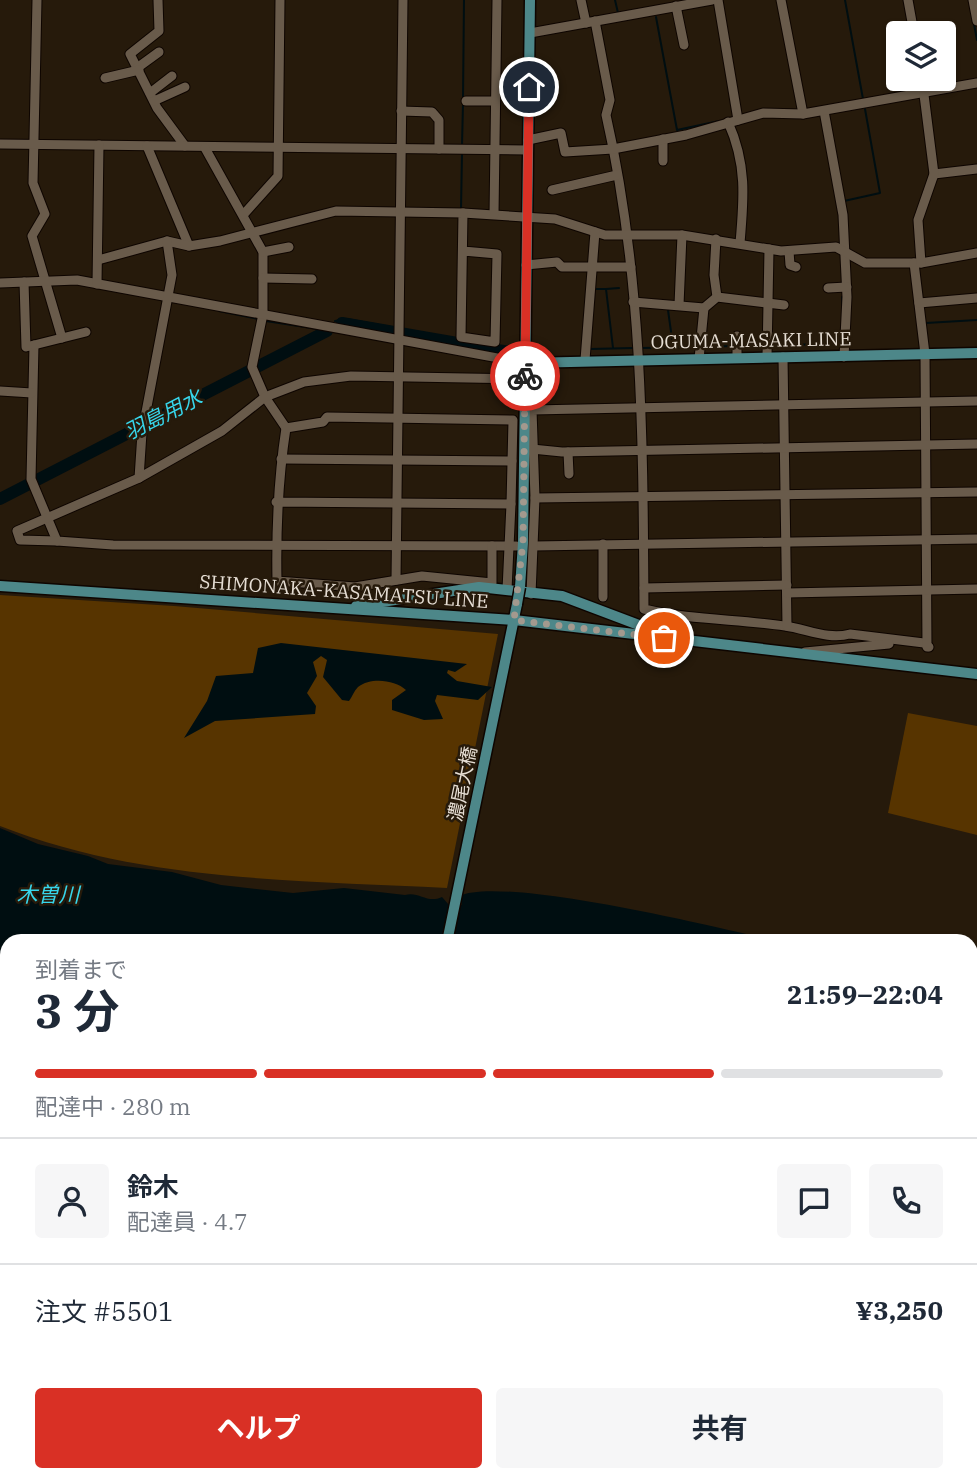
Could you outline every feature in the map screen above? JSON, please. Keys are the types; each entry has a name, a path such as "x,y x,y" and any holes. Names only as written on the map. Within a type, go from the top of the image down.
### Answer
{"main road":[{"name":"濃尾大橋","path":"449,934 520,587 529,409 525,363 530,0"},
{"name":"OGUMA-MASAKI LINE","path":"525,363 977,353"},
{"name":"SHIMONAKA-KASAMATSU LINE","path":"0,586 514,620 977,674"},
{"path":"336,610 479,587 582,602 653,631 687,640"}],"street":[{"path":"37,0 33,183 45,214 32,236 62,338"},
{"path":"158,0 159,31 130,54 152,97 185,146"},
{"path":"244,214 278,176 280,0"},
{"path":"396,580 402,0"},
{"path":"494,214 497,0"},
{"path":"581,0 590,22 610,100 606,115 631,267 639,359 644,609 669,615 787,626 841,637 850,634 923,643 929,647"},
{"path":"530,33 659,5 676,6 712,0"},
{"path":"718,0 744,193 740,243"},
{"path":"781,0 803,114"},
{"path":"908,0 912,21"},
{"path":"973,0 977,21"},
{"path":"676,6 684,45"},
{"path":"105,78 138,69 159,52"},
{"path":"152,97 172,76"},
{"path":"0,144 495,150 528,145 561,133 565,152 613,149 763,113 803,114 977,83"},
{"path":"152,97 185,87"},
{"path":"924,92 934,174 918,220 919,303 925,354 929,647"},
{"path":"466,101 495,101"},
{"path":"401,111 432,112 439,120 439,149"},
{"path":"824,111 843,215 847,287 844,357"},
{"path":"663,139 663,161"},
{"path":"97,284 99,145"},
{"path":"147,146 189,246"},
{"path":"205,148 263,252 263,314 253,372 265,397 286,428 276,502 277,581 355,587 422,576 492,583 492,546"},
{"path":"934,174 977,169"},
{"path":"551,190 617,175"},
{"path":"98,260 167,241 189,246 253,233 336,211 494,214 555,219 595,232 716,239 789,251 836,247 865,262 918,263 977,253"},
{"path":"463,213 461,337 495,344"},
{"path":"585,360 595,232"},
{"path":"680,305 681,236"},
{"path":"716,239 714,275 717,297"},
{"path":"139,478 142,433 173,275 167,241"},
{"path":"263,252 289,247"},
{"path":"768,357 769,249"},
{"path":"463,251 497,254 494,357"},
{"path":"789,251 790,265 796,267"},
{"path":"526,265 557,262 562,267 631,267"},
{"path":"263,278 312,279"},
{"path":"0,283 77,280 263,314 399,334 525,363"},
{"path":"24,282 26,347 86,332"},
{"path":"828,288 847,287"},
{"path":"717,297 742,304 784,304"},
{"path":"699,359 704,308 717,297"},
{"path":"919,303 977,298"},
{"path":"633,302 704,308"},
{"path":"737,336 737,358"},
{"path":"34,345 33,483 57,541"},
{"path":"783,357 787,626"},
{"path":"512,546 113,545 20,540 17,531 139,478 222,431 265,397 324,378 525,379"},
{"path":"0,391 32,393"},
{"path":"507,590 512,546 510,504 515,412 529,409 977,401"},
{"path":"529,409 535,498 531,594"},
{"path":"286,428 323,422 327,417 513,420"},
{"path":"532,449 568,452 977,444"},
{"path":"568,452 569,474"},
{"path":"281,459 512,461"},
{"path":"535,498 977,492"},
{"path":"276,502 510,504"},
{"path":"534,546 977,538"},
{"path":"603,544 603,597"},
{"path":"644,588 977,589"},
{"path":"793,654 873,643 929,647"}],"shaded area":[{"path":"0,595 174,606 498,634 447,888 277,880 164,868 54,844 0,826"},
{"path":"908,713 977,726 977,835 888,813"}],"water":[{"path":"281,643 467,664 455,672 448,670 447,673 457,681 492,687 478,700 437,695 435,701 443,719 424,720 392,710 392,700 406,690 389,682 363,684 349,701 342,700 323,677 327,660 321,656 313,662 317,676 307,693 316,706 315,714 215,721 184,738 207,701 216,676 253,673 258,648"},
{"name":"木曽川","path":"0,828 38,844 88,856 108,864 172,872 221,885 293,893 344,888 410,894 432,899 442,897 449,905 460,907 462,904 459,896 482,891 518,892 612,906 744,934 0,934"}],"waterway":[{"path":"463,98 464,0"},
{"path":"615,0 618,13"},
{"path":"845,0 863,99"},
{"path":"656,17 677,130 719,121"},
{"path":"974,24 977,40"},
{"path":"462,145 463,104"},
{"path":"844,201 880,193 865,109"},
{"path":"461,209 462,154"},
{"path":"613,348 606,289 619,288"},
{"path":"596,289 605,289"},
{"path":"842,297 842,317"},
{"path":"668,310 673,346"},
{"path":"219,311 258,319"},
{"path":"335,321 347,319 396,328"},
{"path":"926,323 977,320"},
{"path":"266,321 318,329"},
{"name":"羽島用水","path":"342,323 515,353"},
{"path":"402,329 458,339"},
{"name":"羽島用水","path":"0,499 327,331"},
{"path":"773,345 840,344"},
{"name":"羽島用水","path":"704,347 731,346"},
{"name":"羽島用水","path":"743,346 762,346"},
{"name":"羽島用水","path":"642,348 695,347"},
{"name":"羽島用水","path":"590,349 633,348"}],"way so far":[{"path":"525,376 523,543 520,587 514,620 664,638"}],"route":[{"path":"525,376 529,87"}]}
